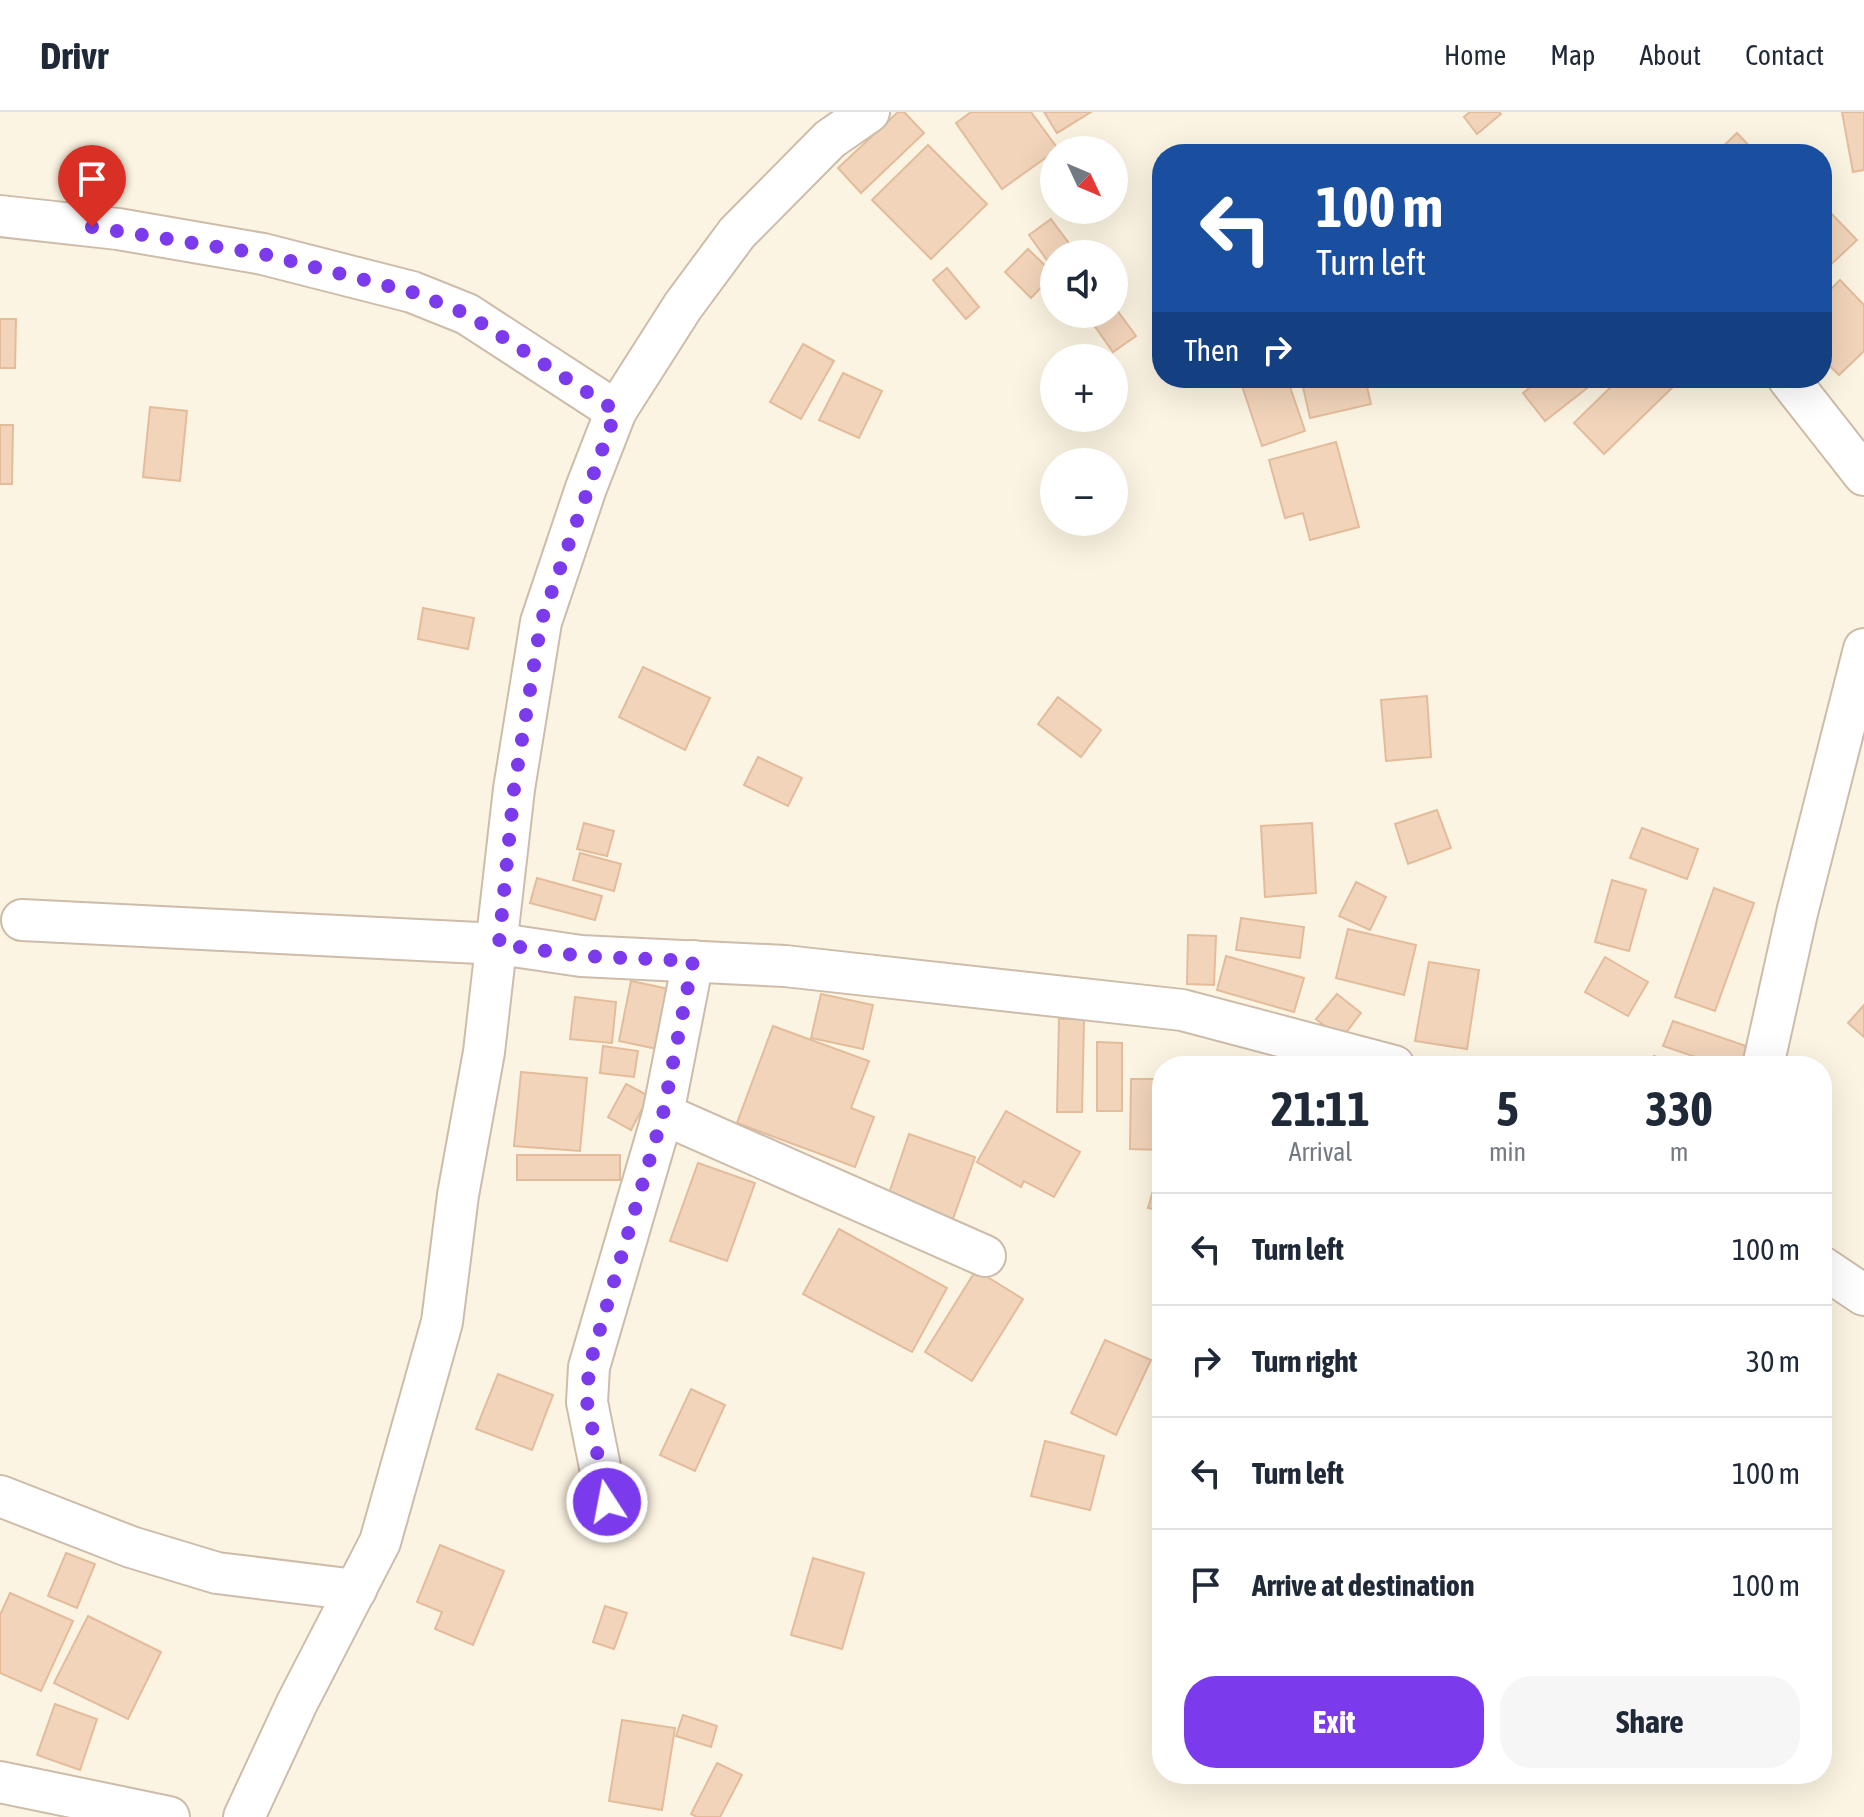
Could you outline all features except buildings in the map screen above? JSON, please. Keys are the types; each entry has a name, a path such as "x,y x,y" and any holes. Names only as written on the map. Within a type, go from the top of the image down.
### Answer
{"street":[{"path":"244,1817 267,1763 380,1542 442,1322 458,1195 484,1052 499,944 514,789 541,622 616,411 683,306 737,233 830,139 869,112"},
{"path":"0,216 118,229 263,254 412,292 467,314 616,411"},
{"path":"1796,388 1864,475"},
{"path":"1765,1056 1797,913 1864,649"},
{"path":"22,920 499,944 581,956 785,966 1182,1010 1356,1056"},
{"path":"607,1502 587,1402 589,1367 663,1114 693,961"},
{"path":"663,1114 985,1256"},
{"path":"1832,1274 1864,1295"},
{"path":"0,1496 131,1547 217,1573 356,1590"},
{"path":"0,1782 169,1817"}],"route":[{"path":"92,227 263,254 412,292 467,314 616,411 586,488 541,622 514,789 499,944 581,956 693,961 663,1114 589,1367 587,1402 607,1502"}]}
